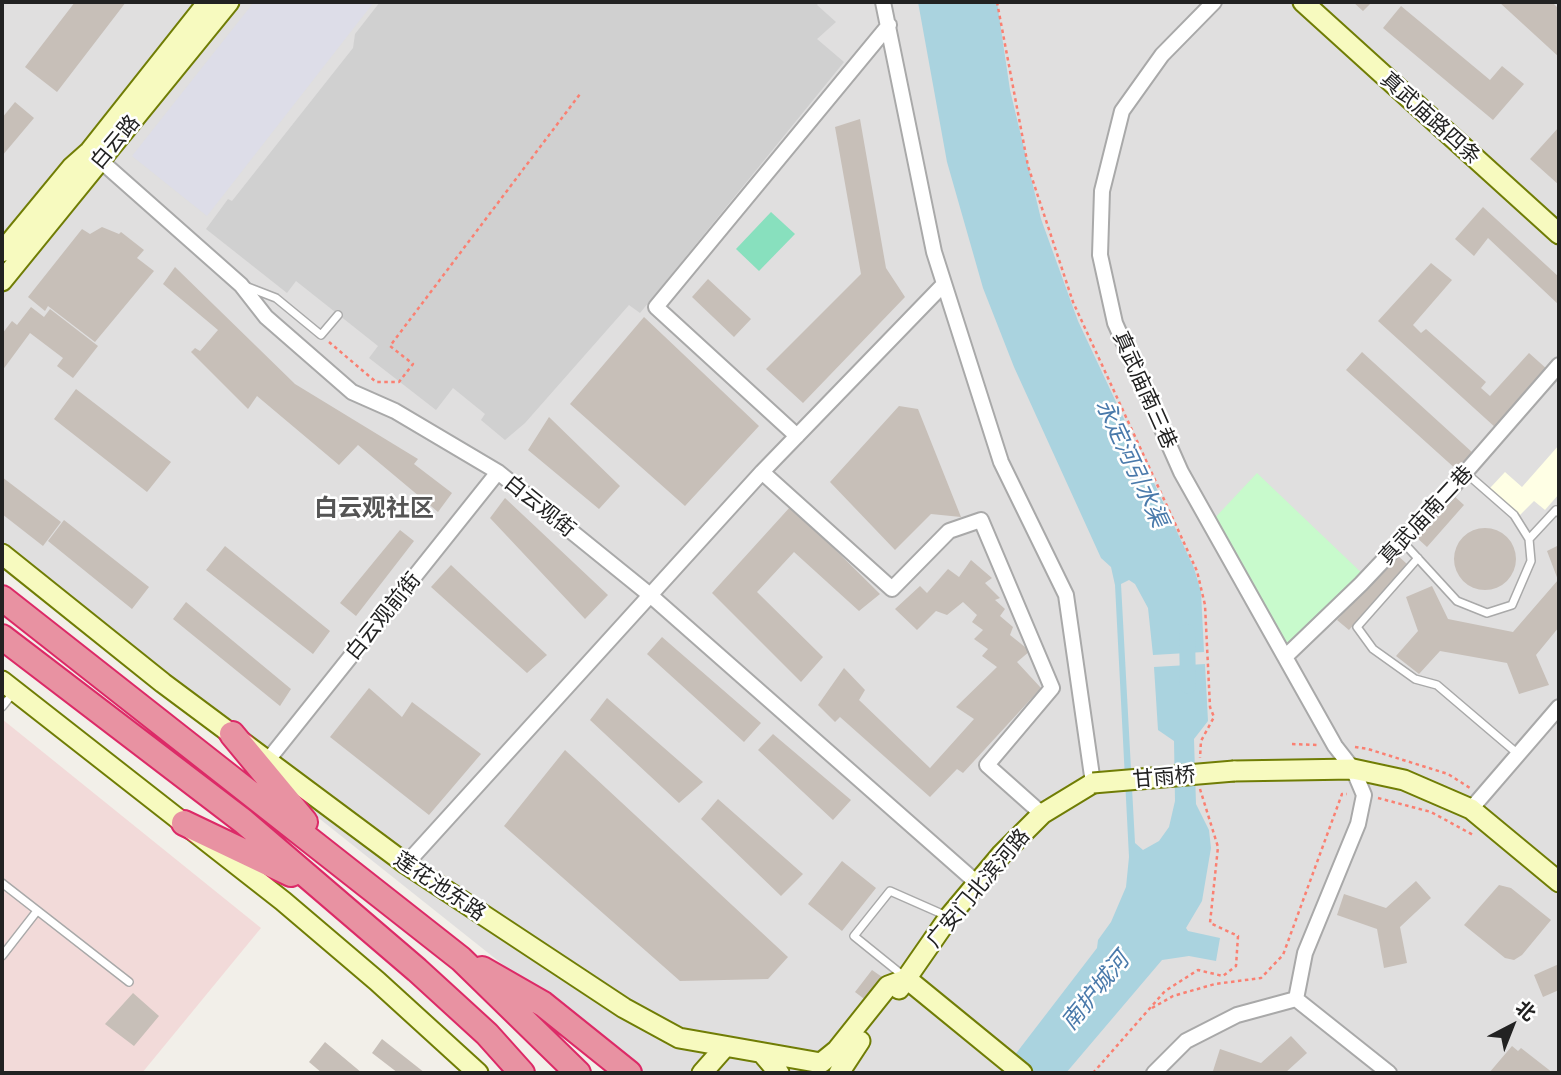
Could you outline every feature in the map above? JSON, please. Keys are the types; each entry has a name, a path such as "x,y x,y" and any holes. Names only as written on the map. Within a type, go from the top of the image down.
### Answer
{"highway":[{"name":"莲花池东路","path":"2,598 440,941 578,1073"},
{"path":"2,637 243,821 416,970 486,1034 522,1073"},
{"path":"232,734 337,859"},
{"path":"184,823 320,888"},
{"path":"461,959 510,983 543,1004 629,1073"}],"street":[{"name":"白云路","path":"2,281 208,2"},
{"name":"白云路","path":"2,252 72,167 95,155 229,2"},
{"path":"883,2 934,252 1001,463 1066,595 1093,783"},
{"name":"真武庙南三巷","path":"1214,2 1162,55 1122,111 1102,191 1100,255 1115,323 1181,472 1335,746 1353,769 1364,795"},
{"name":"真武庙路四条","path":"1303,2 1559,234"},
{"path":"797,436 656,307 889,25"},
{"name":"白云观街","path":"95,155 241,285 265,317 352,392 395,411 498,472 650,595 977,883"},
{"path":"406,864 762,472 944,284"},
{"name":"真武庙南二巷","path":"1285,657 1466,473 1559,365"},
{"name":"白云观前街","path":"268,760 498,472"},
{"path":"762,472 892,589 949,531 981,520 1052,688 987,765 1042,814"},
{"name":"莲花池东路","path":"2,554 232,734 406,864 624,1008 679,1038 821,1063 837,1051 888,986 907,979"},
{"path":"8,686 184,823 377,981 478,1073"},
{"path":"1471,809 1559,707"},
{"path":"1353,769 1404,780 1471,809 1559,882"},
{"name":"甘雨桥","path":"1093,783 1234,771 1353,769"},
{"name":"广安门北滨河路","path":"907,979 949,917 1042,814 1093,783"},
{"path":"1296,999 1305,953 1358,824 1364,795"},
{"path":"839,1073 907,979 1022,1073"},
{"path":"1154,1073 1186,1041 1237,1015 1296,999"},
{"path":"1296,999 1389,1073"},
{"path":"702,1073 725,1047"},
{"path":"762,1053 779,1073"}],"lane":[{"path":"241,285 276,298 321,335 338,315"},
{"path":"1402,541 1457,601 1487,613 1512,606 1531,561 1529,539 1514,515 1466,473"},
{"path":"1529,539 1556,510 1559,513"},
{"path":"1418,558 1357,627 1373,649 1415,678 1437,685 1518,754"},
{"path":"2,707 8,686"},
{"path":"2,883 129,982"},
{"path":"907,979 854,936 890,891 949,917"},
{"path":"2,956 37,911"}],"path":[{"path":"997,2 1028,166 1073,302 1197,571 1205,605 1210,707 1214,717 1201,741 1200,765"},
{"path":"321,335 376,382 399,382 413,364 390,346 580,94"},
{"path":"1093,1073 1165,991 1198,970 1223,976 1236,966 1238,936 1210,923 1218,847 1200,789"},
{"path":"1147,1010 1173,996 1215,984 1261,978 1283,955 1342,794 1364,795 1431,813 1482,841"}],"shaded area":[{"path":"2,2 1559,2 1559,1073 639,1073 2,566"},
{"path":"254,2 374,2 207,216 132,156"},
{"path":"380,2 819,2 817,5 836,22 817,39 844,62 640,313 629,305 525,423 505,440 481,420 485,414 453,388 436,410 369,358 378,346 296,281 287,293 206,229 228,199 232,201 353,48 355,34"},
{"path":"1559,445 1559,494 1545,510 1534,501 1520,515 1490,488 1505,472 1522,487"},
{"path":"2,719 261,928 142,1073 2,1073"}],"green space":[{"path":"771,212 795,234 759,271 736,249"},
{"path":"1257,473 1367,578 1285,657 1210,523"}],"water":[{"name":"南护城河","path":"918,2 997,2 1010,90 1041,219 1078,321 1194,568 1201,592 1204,652 1153,655 1148,608 1135,584 1129,580 1121,584 1135,843 1143,850 1159,841 1169,827 1175,801 1174,741 1158,730 1154,667 1205,664 1208,721 1194,739 1196,804 1209,830 1211,848 1202,901 1186,928 1188,931 1220,938 1216,961 1189,956 1162,960 1066,1073 1001,1073 1097,948 1098,940 1111,922 1126,887 1129,857 1115,585 1111,567 1101,558 1014,367 983,288 947,162"}],"building":[{"path":"75,2 126,2 57,92 25,67"},
{"path":"1353,2 1372,2 1363,11"},
{"path":"1499,2 1552,2 1559,9 1559,57"},
{"path":"1401,6 1490,80 1502,66 1524,84 1493,120 1383,28"},
{"path":"15,102 34,118 2,156 2,118"},
{"path":"860,119 886,268 905,297 803,403 766,369 861,274 835,127"},
{"path":"1559,127 1559,185 1530,159"},
{"path":"1483,207 1559,277 1559,305 1488,238 1474,256 1455,239"},
{"path":"102,227 119,234 121,232 144,250 137,258 154,271 95,342 48,306 45,311 28,297 82,229 90,234"},
{"path":"1431,263 1452,280 1413,325 1421,333 1426,329 1486,382 1481,388 1490,396 1529,353 1548,370 1496,428 1378,321"},
{"path":"175,267 295,384 418,459 414,464 452,493 438,512 358,445 339,465 257,396 248,409 191,352 195,348 200,351 218,330 163,284"},
{"path":"708,279 751,319 734,337 692,297"},
{"path":"31,307 44,317 50,309 98,346 73,378 57,366 63,358 30,333 2,371 2,334 12,321 17,325"},
{"path":"644,317 759,426 685,506 570,404"},
{"path":"1362,352 1473,453 1458,471 1346,370"},
{"path":"76,389 171,462 147,492 54,419"},
{"path":"899,406 918,409 961,517 931,514 895,550 830,482"},
{"path":"549,417 620,486 599,509 528,450"},
{"path":"2,477 61,522 43,546 2,514"},
{"path":"1453,495 1464,505 1427,547 1416,537"},
{"path":"505,498 608,595 585,619 490,518"},
{"path":"791,506 880,594 859,611 794,552 757,592 823,657 801,682 712,593"},
{"path":"64,520 149,587 132,609 48,541"},
{"path":"1485,528 1507,537 1516,559 1507,581 1485,590 1463,581 1454,559 1463,537"},
{"path":"400,530 414,541 356,616 340,603"},
{"path":"1559,545 1559,627 1536,655 1549,685 1519,694 1507,663 1440,651 1419,674 1396,656 1418,631 1406,597 1432,586 1448,619 1513,632 1558,580 1547,551"},
{"path":"225,546 330,631 313,654 206,570"},
{"path":"1396,554 1407,564 1349,630 1337,620"},
{"path":"971,560 992,578 985,583 1000,598 995,600 1005,609 1000,616 1013,627 1010,635 1030,651 1017,662 1041,688 963,773 957,769 930,797 840,717 835,722 818,705 844,668 865,690 859,700 930,768 974,719 956,707 997,667 982,656 988,649 974,639 983,630 972,622 977,615 963,602 947,615 936,611 917,630 895,609 920,586 927,593 948,569 959,577"},
{"path":"451,565 547,655 527,673 431,587"},
{"path":"186,602 291,689 280,706 173,619"},
{"path":"662,637 761,723 744,742 647,654"},
{"path":"369,688 402,717 412,702 481,754 429,815 330,737"},
{"path":"607,698 703,782 679,803 590,720"},
{"path":"773,734 851,800 833,820 758,750"},
{"path":"565,750 788,957 768,979 680,981 504,826"},
{"path":"718,799 803,874 781,896 701,819"},
{"path":"842,861 876,888 842,931 808,904"},
{"path":"1416,881 1431,898 1400,927 1407,963 1384,968 1377,929 1337,915 1344,894 1386,908"},
{"path":"1499,885 1511,888 1551,920 1522,955 1514,960 1505,958 1464,925"},
{"path":"1559,964 1559,990 1543,997 1534,975"},
{"path":"872,970 885,979 867,1001 855,992"},
{"path":"133,993 159,1016 134,1046 105,1024"},
{"path":"1291,1036 1307,1053 1285,1073 1213,1071 1220,1049 1261,1063"},
{"path":"382,1039 425,1073 398,1073 372,1053"},
{"path":"325,1042 362,1073 322,1073 309,1062"},
{"path":"1512,1046 1518,1051 1521,1048 1553,1073 1489,1073"}],"waterway":[{"name":"永定河引水渠","path":"1187,632 1188,686"}],"district":[{"name":"白云观社区","path":"374,508"}]}
